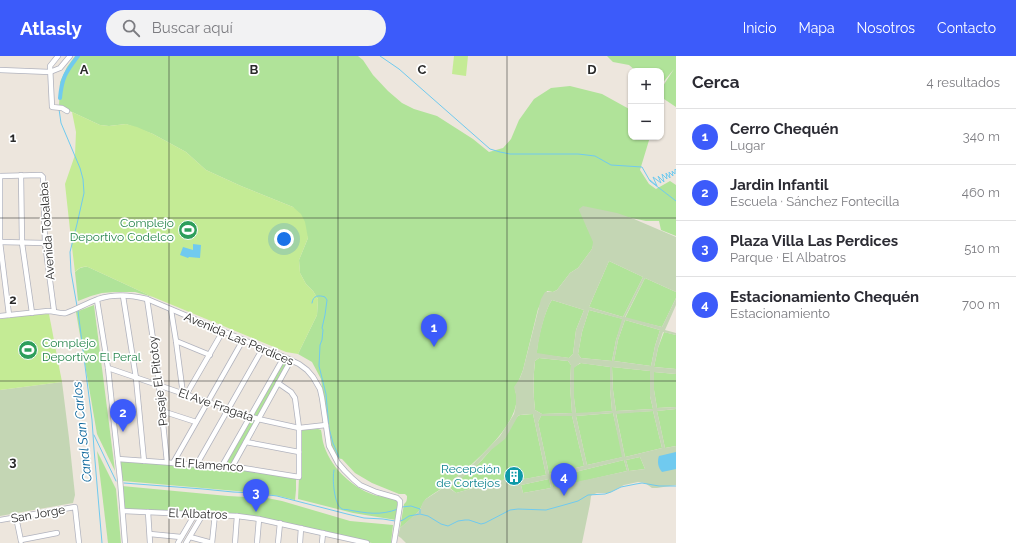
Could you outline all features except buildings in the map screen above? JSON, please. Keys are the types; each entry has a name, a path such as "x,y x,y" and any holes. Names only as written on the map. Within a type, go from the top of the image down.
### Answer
{"street":[{"path":"58,56 50,66 52,107 62,108 67,111"},
{"path":"0,70 50,72 60,68 70,56"},
{"path":"9,315 0,242 0,176 21,175 22,243 32,313"},
{"name":"Avenida Tobalaba","path":"21,175 42,175 44,179 45,243 54,311"},
{"path":"0,242 45,243"},
{"path":"123,296 136,378 144,461"},
{"name":"Avenida Las Perdices","path":"54,311 66,313 97,300 110,297 123,296 147,299 299,364 307,370 318,385 322,398 329,446 338,463 360,485 376,492 398,498 400,503 394,543"},
{"name":"Pasaje El Pitotoy","path":"147,299 157,366 167,462"},
{"path":"97,300 108,368 125,543"},
{"path":"171,310 184,394"},
{"path":"0,316 54,311"},
{"path":"184,394 210,355 223,332"},
{"path":"173,463 243,340"},
{"path":"176,341 210,355"},
{"path":"197,464 263,348"},
{"path":"222,466 284,357"},
{"path":"232,467 291,360"},
{"name":"El Ave Fragata","path":"108,368 250,417 298,428 326,426"},
{"path":"246,442 299,452 295,398 291,392 278,383"},
{"path":"162,411 196,422"},
{"name":"El Flamenco","path":"118,459 253,469 299,477 299,452"},
{"name":"San Jorge","path":"0,520 75,507 79,543"},
{"name":"El Albatros","path":"122,511 237,516 280,523 323,533 344,540 366,543"},
{"path":"148,512 150,543"},
{"path":"178,543 195,514"},
{"path":"186,543 203,514"},
{"path":"190,537 212,543 215,514"},
{"path":"235,543 237,516"},
{"path":"16,517 21,542 57,533"},
{"path":"257,543 259,519"},
{"path":"278,543 280,523"},
{"path":"300,543 301,528"},
{"path":"322,543 323,533"},
{"path":"150,534 181,537"}],"green space":[{"path":"75,56 358,56 363,60 373,75 402,103 414,109 437,116 473,139 489,152 503,148 511,139 519,120 534,99 551,88 570,86 602,94 628,108 628,140 649,140 640,170 649,184 656,189 670,181 676,185 676,236 661,230 659,221 646,221 622,216 586,225 594,242 592,249 578,268 570,273 557,290 553,292 547,291 538,309 523,370 515,390 516,403 512,416 504,430 466,469 426,499 418,512 400,528 404,504 407,496 372,483 355,473 342,459 335,458 330,445 321,379 312,362 298,354 317,315 318,299 306,284 300,273 299,260 308,238 293,207 206,170 186,152 153,134 126,124 109,126 100,125 59,107 60,82 67,67"},
{"path":"454,56 468,56 466,76 452,74"},
{"path":"607,56 676,56 676,107 664,99 664,84 674,69 664,81 664,68 632,68 629,65 613,62"},
{"name":"Complejo Deportivo Codelco","path":"72,112 100,125 109,126 126,124 153,134 186,152 206,170 293,207 301,214 305,222 308,238 299,260 300,273 306,284 318,299 317,315 298,354 286,352 153,297 88,267 81,267 75,272 65,184 75,155 76,132"},
{"path":"583,206 617,213 676,237 676,292 645,278 625,317 662,327 676,298 676,305 665,330 676,333 676,335 663,332 654,367 676,369 676,374 654,372 654,390 657,408 676,407 676,409 657,411 665,448 676,446 676,485 652,488 645,483 638,482 624,485 609,493 597,493 592,495 582,543 406,543 398,536 400,528 420,510 426,499 443,488 474,463 500,436 514,414 516,395 514,387 523,370 541,299 545,292 553,292 557,290 570,273 578,268 592,249 593,242 579,209","holes":["609,261 643,277 623,317 589,307","552,300 584,310 576,330 573,354 569,358 537,353 544,318","589,310 622,319 612,361 581,358 578,354 582,332","625,320 660,330 651,366 614,361 618,340","539,358 568,361 571,365 570,386 572,413 542,414 535,410 535,361","580,363 610,367 612,411 576,413 574,398 574,368","612,367 650,371 650,396 653,409 616,411","653,411 662,448 625,457 616,414","613,413 622,457 587,465 576,416","533,414 546,475 524,479 520,471 516,468 511,468 508,471 506,479 456,493 449,488 472,470 491,450 505,439 518,416","541,416 572,416 584,466 549,474 538,422","640,457 645,469 629,471 626,460","624,460 627,471 553,487 551,478","549,479 551,488 523,493 521,485"]},
{"path":"609,261 643,277 623,317 589,307"},
{"path":"84,267 88,267 153,297 135,292 115,292 102,293 78,301 75,272"},
{"path":"645,278 676,292 676,298 662,327 625,318"},
{"path":"552,300 584,310 576,330 573,354 569,358 537,354 538,341 542,326 549,304"},
{"path":"94,305 115,471 97,434 76,312"},
{"path":"589,310 623,319 616,340 612,361 581,358 578,354 582,332"},
{"name":"Complejo Deportivo El Peral","path":"49,314 62,382 0,390 0,319"},
{"path":"625,320 660,330 651,366 614,361 618,340"},
{"path":"664,332 676,335 676,369 654,367 658,348"},
{"path":"539,358 568,361 571,365 570,386 572,413 542,414 535,410 534,367 535,361"},
{"path":"282,362 288,365 231,466 224,466"},
{"path":"581,363 610,367 612,411 576,414 574,398 574,367"},
{"path":"612,367 650,371 650,396 653,409 616,411"},
{"path":"654,372 676,374 676,407 657,408 654,390"},
{"path":"62,382 75,495 73,503 0,516 0,390"},
{"path":"676,409 676,446 665,448 657,411"},
{"path":"653,411 662,448 625,457 616,413"},
{"path":"613,413 623,457 587,465 576,416"},
{"path":"533,414 546,475 525,479 523,478 522,474 506,476 506,479 456,493 449,487 482,460 518,416"},
{"path":"541,416 572,416 584,466 549,474 538,422"},
{"path":"302,430 321,430 323,442 330,459 349,481 357,487 374,495 398,501 399,504 396,520 353,513 298,499 299,433"},
{"path":"97,451 116,489 121,543 108,543"},
{"path":"640,457 645,469 629,471 626,460"},
{"path":"624,460 627,471 553,488 551,478"},
{"path":"119,461 228,468 296,478 295,500 260,493 123,481 121,480"},
{"path":"549,479 551,488 523,493 521,485"},
{"path":"122,486 228,496 267,498 282,501 350,521 393,525 391,543 372,543 265,518 124,510"}],"water":[{"path":"193,244 201,245 200,258 188,258 180,255 183,247 193,250"},
{"path":"676,452 676,469 662,472 658,464 659,456"}],"waterway":[{"name":"Canal San Carlos","path":"60,98 65,75 78,56"},
{"path":"380,56 399,69 490,149 510,154 578,154 595,156 611,165 642,167 650,181 676,201"},
{"name":"Canal San Carlos","path":"59,109 61,123 80,168 83,179 84,193 70,252 71,272 77,306"},
{"path":"650,180 657,186 653,177 661,183 658,176 664,182 662,174 667,179 666,173 670,178 669,172 673,176 672,171 675,174 675,169 676,170"},
{"path":"312,303 314,298 317,296 325,297 327,300 322,328 319,366 326,394 329,428 339,457"},
{"name":"Canal San Carlos","path":"78,311 92,420 102,543"},
{"path":"94,435 116,481"},
{"path":"334,470 333,479 335,497 339,507 342,509 373,513 385,513 398,509"},
{"path":"124,483 277,496 364,518 395,521"},
{"path":"400,521 409,516 420,514 428,516 441,524 448,526 458,521 465,520 481,524 510,510 546,510 578,501 588,495 605,494 621,487 636,484 642,483 659,486 676,486"},
{"path":"402,507 411,506 420,509 420,513"}],"place":[{"name":"Complejo Deportivo Codelco","path":"188,230"},
{"name":"Cerro Chequén","path":"434,347"},
{"name":"Complejo Deportivo El Peral","path":"28,350"},
{"name":"Jardin Infantil","path":"123,432"},
{"name":"Recepción de Cortejos","path":"514,476"},
{"name":"Estacionamiento Chequén","path":"564,496"},
{"name":"Plaza Villa Las Perdices","path":"256,512"}]}
